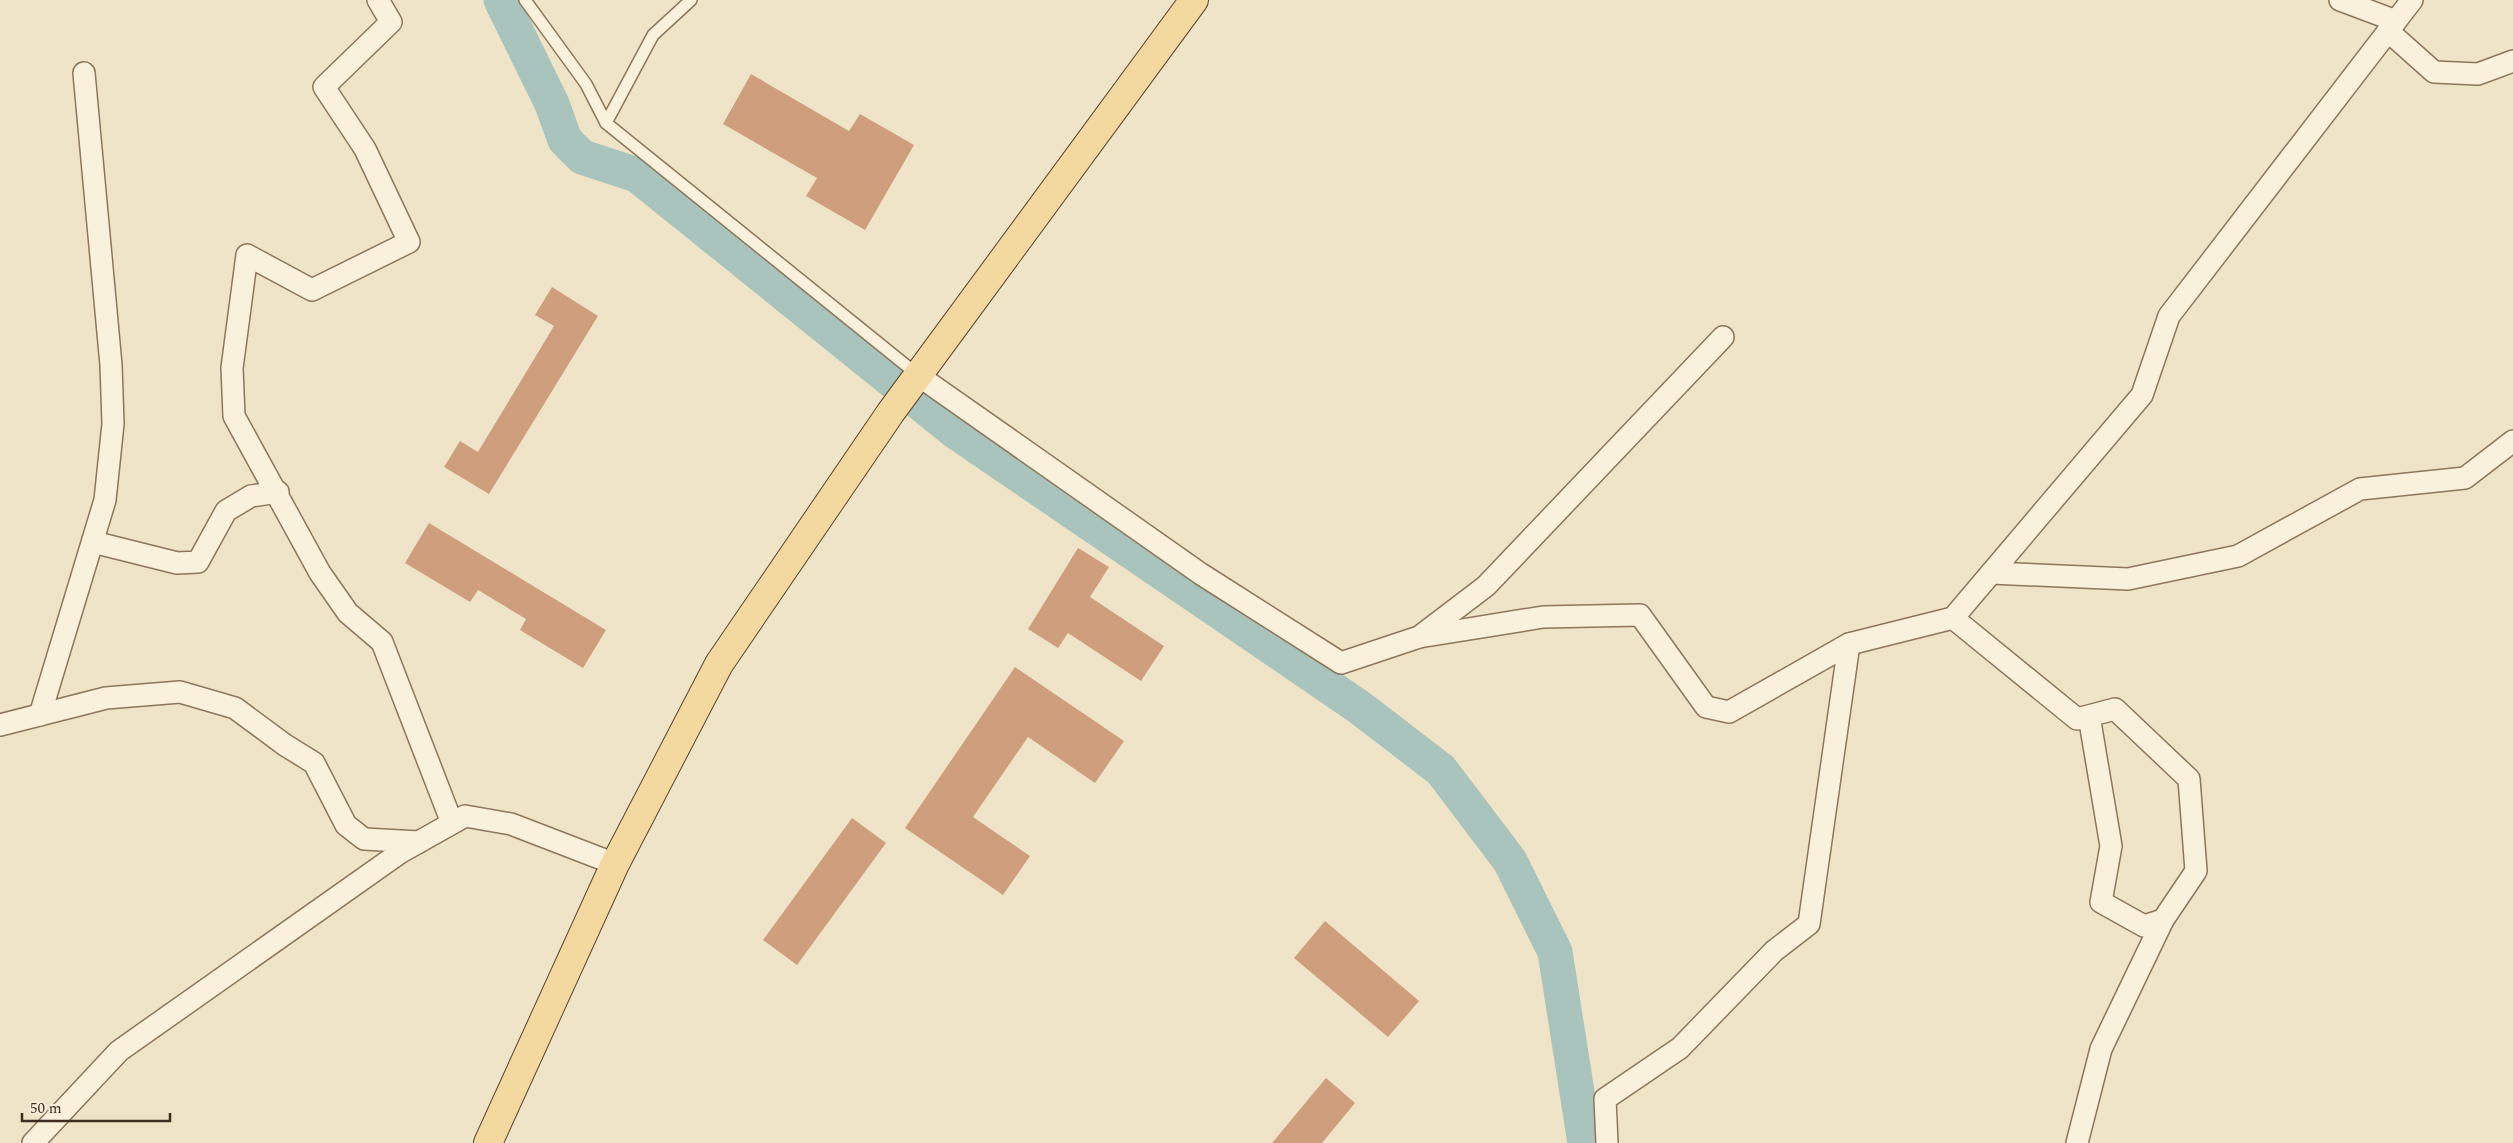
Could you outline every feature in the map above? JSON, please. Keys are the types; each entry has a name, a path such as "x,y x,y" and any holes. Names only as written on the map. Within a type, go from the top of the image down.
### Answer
{"main road":[{"path":"488,1143 615,864 719,664 891,412 919,377 1188,5"}],"street":[{"path":"378,0 391,22 324,87 365,149 409,242 312,290 247,255 232,368 234,416 278,492 320,573 348,613 382,642 452,823"},
{"path":"2340,0 2392,26 2434,72 2478,74 2513,61"},
{"path":"919,377 1201,574 1341,663 1419,637 1543,617 1640,615 1706,707 1729,712 1849,644 1953,618 2142,395 2168,316 2412,0"},
{"path":"40,715 105,500 113,424 111,365 84,73"},
{"path":"1419,637 1486,586 1723,337"},
{"path":"1990,573 2128,579 2238,556 2360,489 2465,478 2513,441"},
{"path":"92,542 177,563 198,562 226,511 251,496 278,492"},
{"path":"1953,618 2077,719 2115,709 2189,779 2196,870 2163,920 2101,1049 2077,1143"},
{"path":"1607,1143 1605,1099 1680,1048 1774,951 1809,924 1849,644"},
{"path":"0,725 106,698 180,692 235,708 285,745 314,763 346,825 364,839 419,842"},
{"path":"2089,716 2111,846 2101,902 2144,926 2163,920"},
{"path":"33,1143 119,1051 401,852 464,816 511,824 615,864"}],"lane":[{"path":"525,0 586,84 606,123 919,377"},
{"path":"606,123 652,35 691,0"}],"building":[{"path":"751,74 849,131 860,114 914,145 865,230 806,196 817,178 723,124"},
{"path":"552,287 598,316 489,494 444,467 460,441 478,452 554,326 535,315"},
{"path":"429,523 606,630 583,668 520,630 526,619 478,590 470,602 405,563"},
{"path":"1078,548 1109,567 1090,597 1164,646 1141,681 1068,633 1058,648 1028,629"},
{"path":"1015,667 1124,741 1095,783 1028,737 973,817 1030,856 1003,895 905,828"},
{"path":"852,818 886,843 797,965 763,940"},
{"path":"1325,921 1419,1001 1388,1037 1294,958"},
{"path":"1326,1078 1355,1103 1322,1143 1272,1143"}],"waterway":[{"path":"501,0 552,104 565,140 582,157 637,175 956,432 1359,707 1441,770 1510,861 1555,952 1585,1143"}]}
